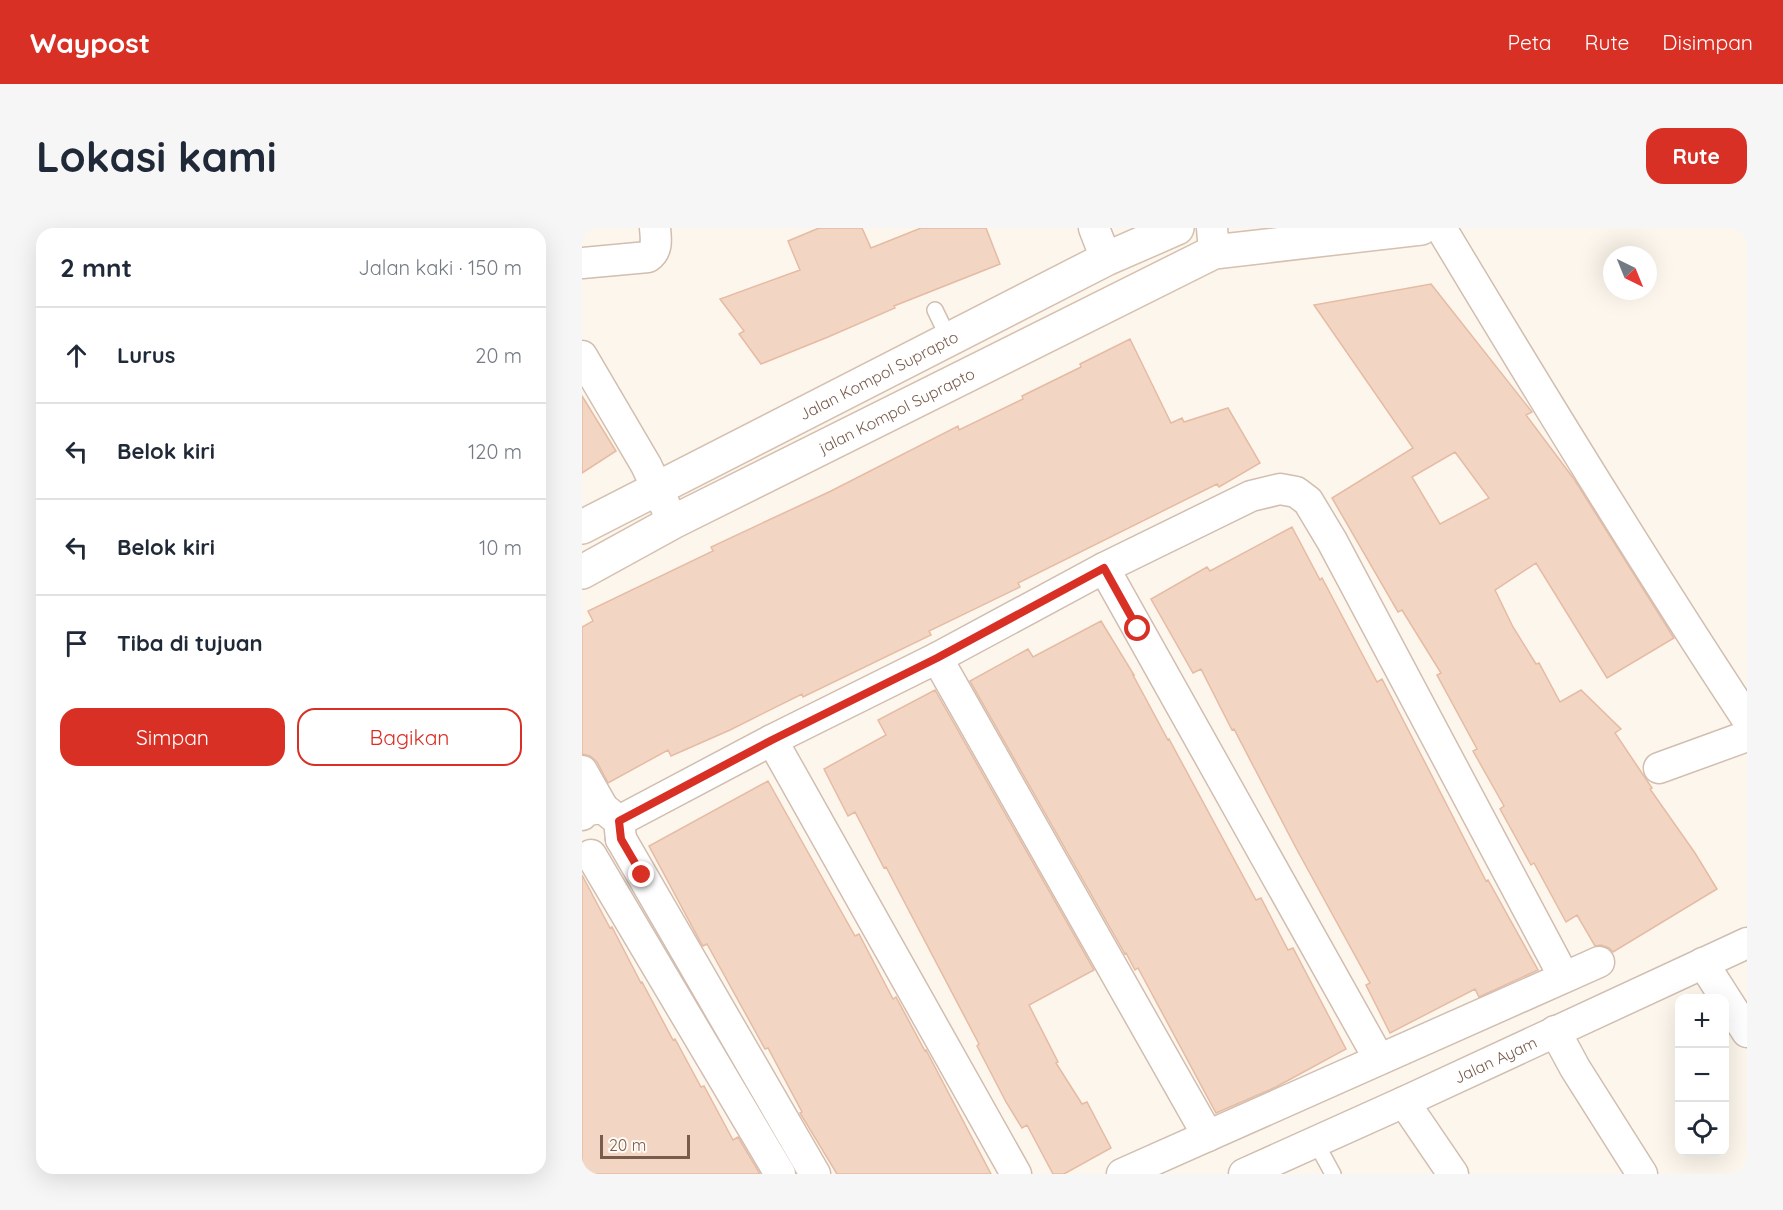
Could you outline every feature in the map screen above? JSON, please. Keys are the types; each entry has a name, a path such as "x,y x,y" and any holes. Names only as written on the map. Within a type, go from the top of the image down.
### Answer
{"street":[{"path":"1094,228 1106,259"},
{"name":"Jalan Kompol Suprapto","path":"582,527 1106,259 1177,228"},
{"name":"jalan Kompol Suprapto","path":"582,572 673,522 1213,240 1421,228"},
{"path":"1441,228 1551,411 1711,666 1747,719"},
{"path":"582,263 648,257 653,252 656,236"},
{"path":"582,356 658,489 673,522"},
{"path":"606,821 937,658 1104,568 1251,496 1280,489 1296,492 1308,501 1332,541 1564,977"},
{"path":"1104,568 1379,1059"},
{"path":"937,658 1208,1136"},
{"path":"1659,768 1747,736"},
{"path":"772,740 1016,1174"},
{"path":"582,771 606,821 663,911 815,1174"},
{"path":"586,852 609,853 606,821"},
{"path":"586,852 780,1174"},
{"path":"634,929 663,911"},
{"name":"Jalan Ayam","path":"1246,1174 1315,1141 1411,1113 1555,1031 1747,943"},
{"path":"1122,1174 1599,962"},
{"path":"1703,963 1747,1032"},
{"path":"687,1018 716,1002"},
{"path":"1555,1031 1575,1068 1642,1174"},
{"path":"1411,1113 1453,1174"},
{"path":"753,1128 780,1114"}],"lane":[{"path":"935,309 949,339"},
{"path":"1315,1141 1333,1174"}],"building":[{"path":"819,228 862,228 871,248 921,228 986,228 1000,264 894,306 895,308 761,364 739,334 744,331 720,299 800,270 788,241"},
{"path":"1431,284 1532,412 1526,415 1574,479 1674,638 1607,678 1536,563 1495,590 1513,627 1536,664 1539,663 1560,702 1581,690 1621,729 1615,733 1717,889 1613,952 1601,945 1595,946 1577,915 1566,922 1534,863 1531,865 1500,809 1504,806 1473,751 1477,749 1437,675 1441,673 1402,610 1398,612 1332,498 1413,448 1314,305","holes":["1455,452 1489,498 1440,524 1412,477"]},
{"path":"1130,339 1171,423 1182,418 1184,422 1228,408 1260,463 1219,487 1217,484 1018,583 1020,587 929,631 931,635 803,697 802,694 671,756 668,750 608,783 597,762 590,756 582,754 582,627 593,621 588,611 713,551 711,547 831,491 958,426 959,430 1023,399 1022,396 1081,367 1080,364"},
{"path":"582,396 616,451 582,473"},
{"path":"1292,527 1377,682 1382,679 1486,881 1488,880 1538,970 1479,997 1475,989 1390,1033 1366,985 1370,983 1201,669 1193,673 1151,599 1207,567 1210,571"},
{"path":"1101,621 1134,675 1256,900 1261,898 1288,950 1293,948 1346,1049 1276,1087 1216,1113 1138,968 1135,970 1125,954 970,681 1028,649 1033,657"},
{"path":"935,690 1094,970 1029,1005 1058,1062 1056,1063 1082,1104 1087,1102 1111,1148 1064,1174 1053,1174 1027,1125 1022,1128 1006,1102 977,1046 979,1044 886,867 884,868 855,812 848,816 824,769 886,735 878,720"},
{"path":"768,781 855,936 859,934 893,999 896,997 991,1174 837,1174 800,1113 802,1112 768,1048 765,1049 707,944 703,946 701,943 649,846"},
{"path":"582,875 673,1040 675,1039 701,1087 704,1086 733,1140 738,1137 760,1174 582,1174"}],"route":[{"path":"642,875 621,839 619,821 772,740 937,658 1104,568 1138,629"}]}
